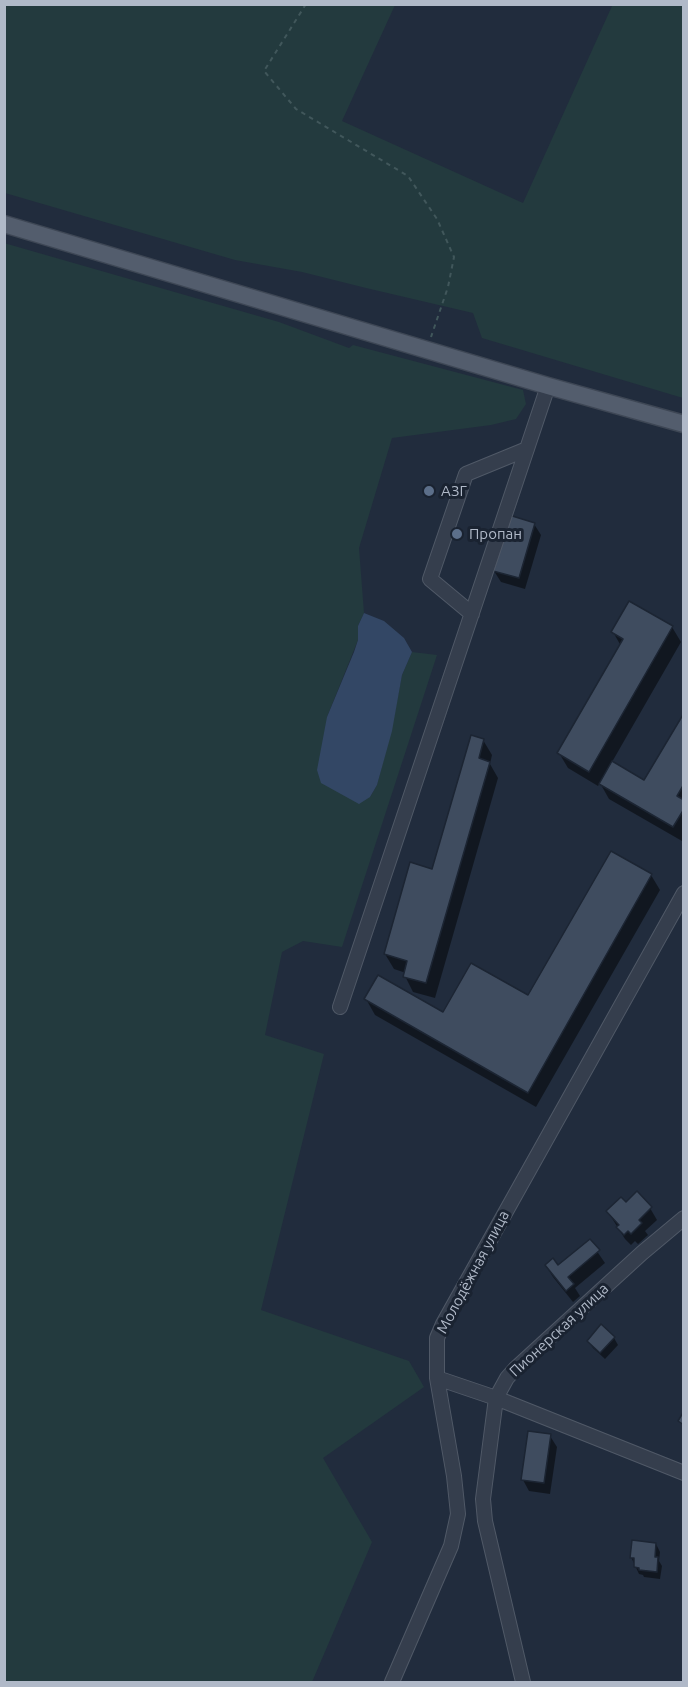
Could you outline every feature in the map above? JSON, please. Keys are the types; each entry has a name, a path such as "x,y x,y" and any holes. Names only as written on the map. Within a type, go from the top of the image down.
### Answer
{"main road":[{"path":"4,224 548,386 684,424"}],"street":[{"path":"340,1007 548,386"},
{"path":"472,614 430,579 466,474 527,449"},
{"name":"Молодёжная улица","path":"393,1683 451,1546 458,1514 456,1486 437,1377 437,1338 684,893"},
{"name":"Пионерская улица","path":"523,1683 485,1521 483,1499 496,1398 515,1369 634,1260 684,1218"},
{"path":"437,1377 496,1398 684,1473"}],"path":[{"path":"306,4 264,71 296,109 408,176 437,219 454,256 448,287 427,350"}],"green space":[{"path":"5,4 395,5 342,121 523,203 612,6 610,5 683,5 683,398 482,338 473,313 302,272 235,260 5,193"},
{"path":"4,243 279,322 349,348 353,345 523,390 526,404 516,419 491,425 392,438 359,548 364,613 358,626 358,640 327,717 370,797 377,785 402,675 412,652 437,655 342,947 303,941 282,952 265,1035 324,1054 261,1310 409,1361 424,1387 323,1458 372,1542 312,1682 5,1682"}],"water":[{"path":"364,613 384,621 404,638 412,652 402,675 392,731 377,785 370,797 359,804 321,783 317,770 327,717 354,652 358,640 358,626"}],"building":[{"path":"509,515 535,523 519,578 493,571"},
{"path":"629,601 673,626 589,772 557,753 623,639 611,632"},
{"path":"684,713 684,784 677,796 684,800 684,809 673,827 599,784 612,761 644,780"},
{"path":"471,735 484,739 479,758 490,762 426,983 403,977 407,961 384,954 410,862 432,869"},
{"path":"611,851 652,874 528,1093 364,999 378,975 443,1012 471,963 528,995"},
{"path":"637,1191 652,1207 639,1220 642,1223 631,1234 628,1231 624,1235 616,1227 619,1225 606,1211 621,1197 626,1202"},
{"path":"590,1239 600,1250 568,1277 574,1284 566,1291 545,1265 553,1258 558,1265"},
{"path":"601,1324 615,1337 600,1353 587,1341"},
{"path":"684,1411 684,1425 678,1421"},
{"path":"528,1431 551,1434 544,1483 521,1480"},
{"path":"632,1540 656,1543 657,1572 639,1570 634,1567 634,1558 630,1558"}],"place":[{"name":"АЗГ","path":"429,491"},
{"name":"Пропан","path":"457,534"}]}
